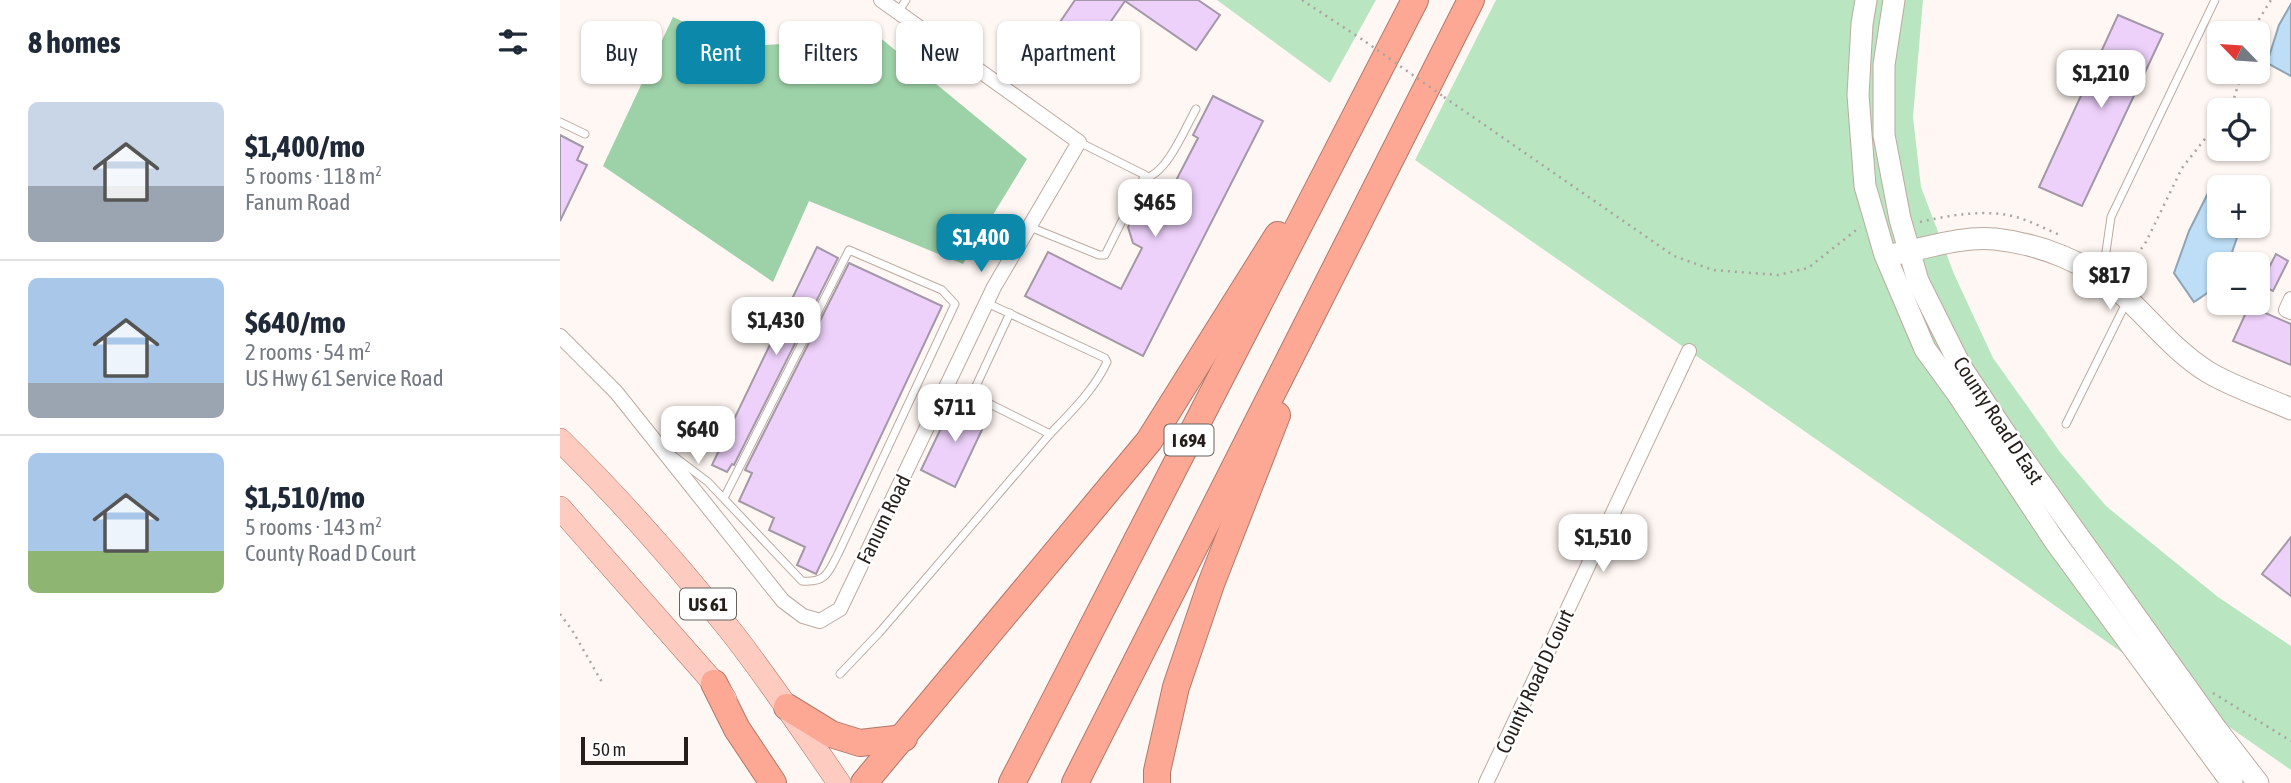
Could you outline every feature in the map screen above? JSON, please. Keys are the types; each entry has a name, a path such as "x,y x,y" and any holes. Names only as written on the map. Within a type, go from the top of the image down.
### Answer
{"highway":[{"name":"I 694","path":"1012,783 1415,0"},
{"name":"I 694","path":"1075,783 1471,0"},
{"path":"864,783 1149,441 1365,98"},
{"path":"1157,783 1157,771 1180,674 1211,584 1326,286"},
{"path":"714,683 737,729 773,783"},
{"path":"787,707 831,734 860,743 904,738"}],"main road":[{"name":"US 61","path":"560,440 639,522 687,578 787,707 839,783"},
{"name":"US 61","path":"560,508 714,683 786,783"}],"street":[{"path":"881,0 902,6 1079,142"},
{"name":"County Road D East","path":"1866,0 1858,95 1865,186 1885,255 1925,349 2054,540 2232,783"},
{"name":"County Road D East","path":"1894,0 1884,65 1884,135 1900,219 1918,281 1955,354 1989,410 2217,730 2258,783"},
{"name":"Fanum Road","path":"659,446 783,601 803,616 820,621 840,609 986,303 1079,142"},
{"path":"1885,255 1956,240 1995,239 2026,244 2101,267 2127,300 2167,340 2209,372 2291,409"},
{"path":"2291,299 2286,310 2291,312"},
{"path":"560,336 616,392 659,446"},
{"name":"County Road D Court","path":"1486,783 1689,351"}],"lane":[{"path":"2101,267 2111,217 2215,0"},
{"path":"1029,227 1099,256 1105,256 1145,178 1153,176 1163,167 1196,109"},
{"path":"560,122 585,134"},
{"path":"1079,142 1143,173 1145,178"},
{"path":"659,446 697,472 802,581 816,582 827,575 955,304 942,290 849,250 724,498"},
{"path":"2066,424 2127,300"},
{"path":"840,674 1076,407 1107,362 1105,358 986,303"},
{"path":"1010,313 976,386 977,395 1050,434"}],"path":[{"path":"1302,0 1674,256"},
{"path":"2258,21 2271,0"},
{"path":"2101,267 2124,273 2146,242 2182,168 2207,136"},
{"path":"1918,222 1957,214 2002,214 2026,220 2073,241"},
{"path":"560,614 603,684"},
{"path":"2277,733 2291,741"}],"green space":[{"path":"1217,0 1376,0 1330,83"},
{"path":"1496,0 1923,0 1913,117 1921,187 1954,274 1993,358 2060,452 2106,506 2218,597 2291,646 2291,770 1415,160"},
{"path":"673,17 682,21 676,21 676,84 765,84 765,45 779,44 779,84 882,84 882,39 896,51 896,84 936,84 1027,159 963,264 809,201 773,282 603,166 642,84 662,84 662,40"}],"water":[{"path":"2291,4 2291,76 2270,65 2270,54 2279,25"},
{"path":"2207,195 2207,238 2237,238 2232,252 2207,252 2207,293 2194,302 2174,273 2189,231"}],"building":[{"path":"1075,0 1198,0 1220,15 1196,50 1125,1 1111,21 1061,21"},
{"path":"2118,15 2163,34 2082,206 2039,187"},
{"path":"1213,96 1263,121 1143,356 1025,296 1048,252 1121,289 1142,248 1133,243 1128,227 1144,197 1160,192 1168,196 1198,138 1193,135"},
{"path":"560,135 583,147 577,160 587,165 560,221"},
{"path":"817,247 838,258 734,465 732,464 727,472 712,465"},
{"path":"2276,254 2288,261 2273,291 2270,290 2270,266"},
{"path":"849,263 942,306 816,574 797,565 805,547 769,530 774,518 739,501 752,473 745,470"},
{"path":"2245,315 2270,315 2291,324 2291,365 2233,341"},
{"path":"954,401 988,417 955,487 921,470"},
{"path":"2291,537 2291,596 2262,574"}]}
